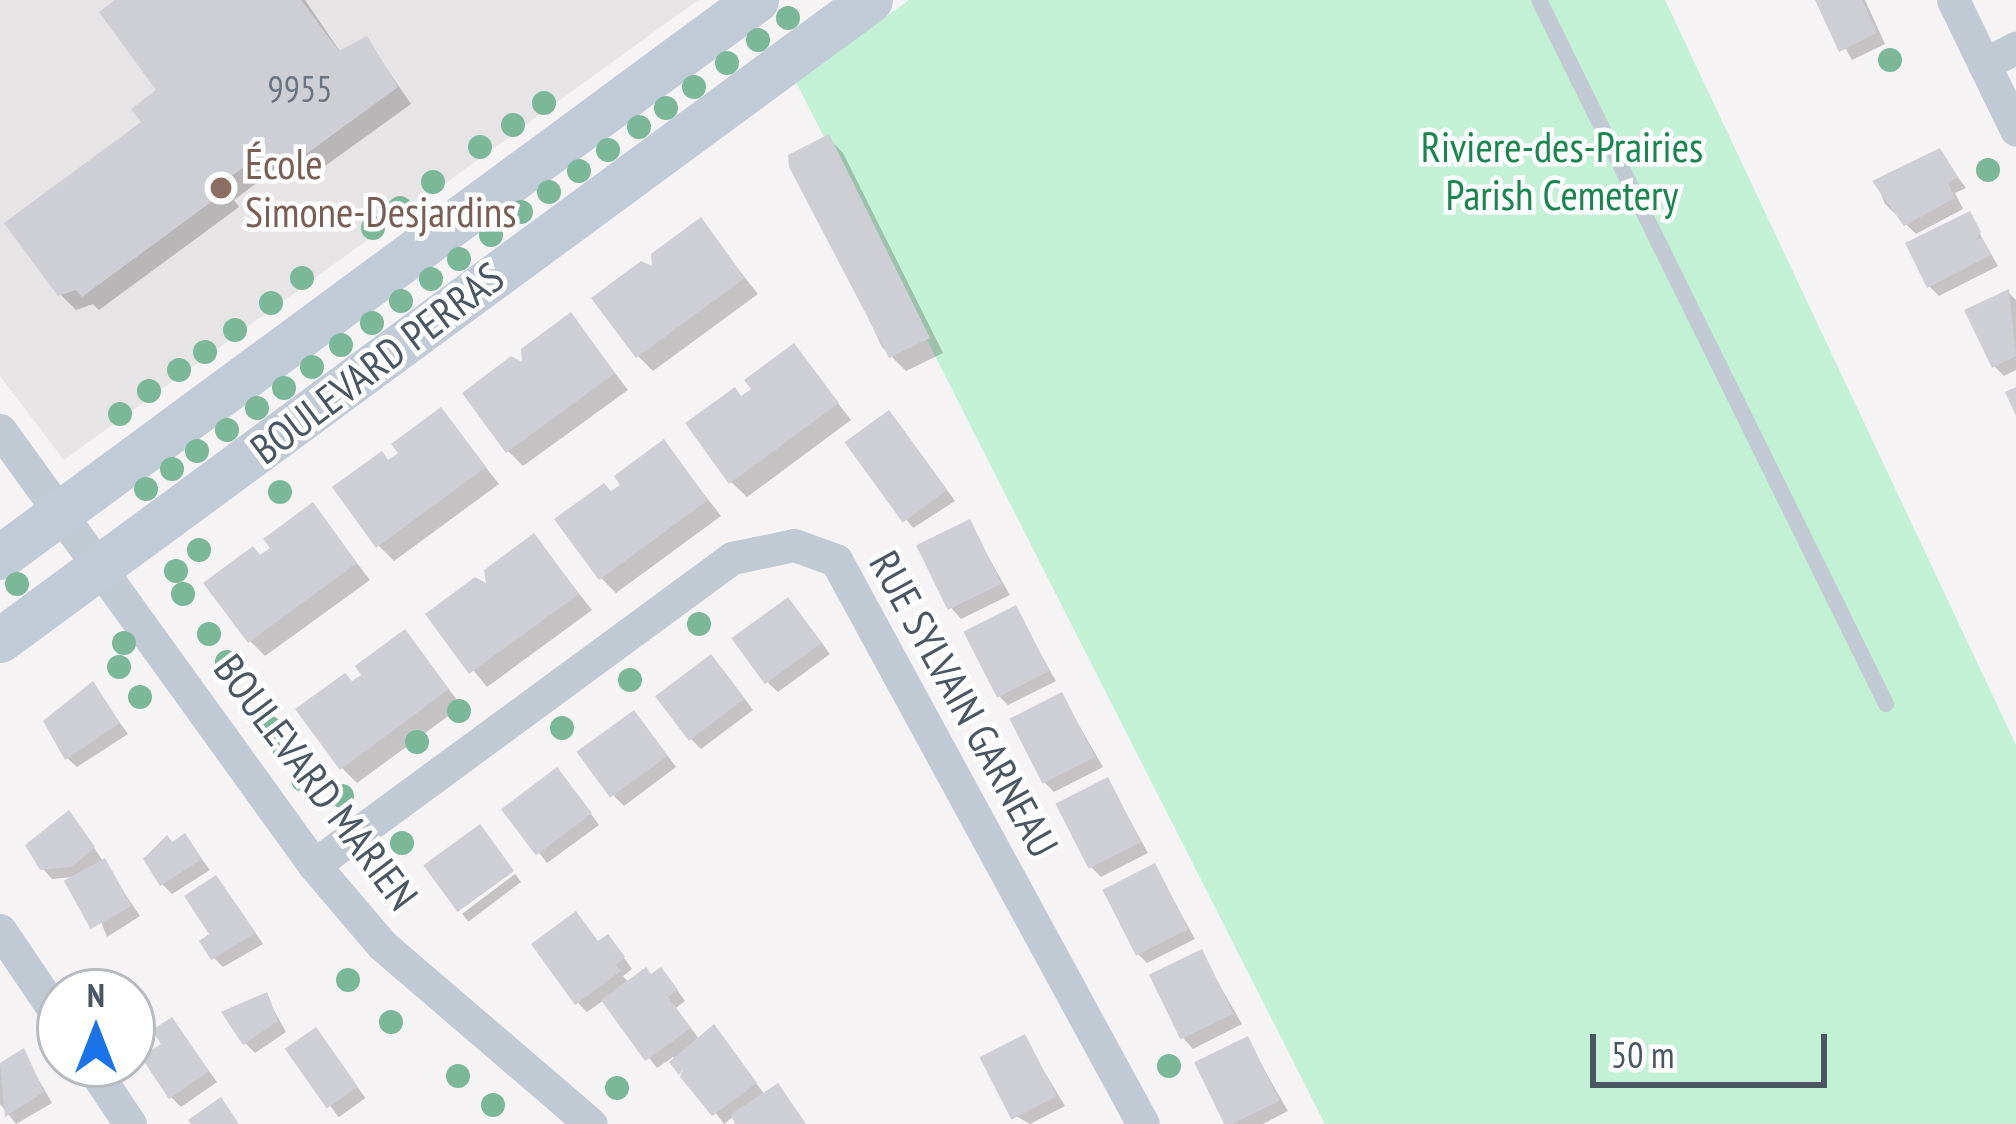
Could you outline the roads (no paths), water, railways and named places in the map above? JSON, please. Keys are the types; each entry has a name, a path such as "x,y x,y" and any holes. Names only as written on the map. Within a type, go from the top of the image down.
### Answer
{"main road":[{"name":"BOULEVARD PERRAS","path":"0,557 755,0"},
{"name":"BOULEVARD PERRAS","path":"0,640 870,0"}],"street":[{"path":"1953,0 2016,130"},
{"path":"1984,64 2016,48"},
{"name":"BOULEVARD MARIEN","path":"0,430 314,865 435,997 590,1124"},
{"name":"RUE SYLVAIN GARNEAU","path":"314,865 733,558 794,545 836,560 1143,1124"},
{"path":"0,930 36,983"},
{"path":"106,1088 130,1124"}],"lane":[{"path":"1539,0 1886,704"}],"place":[{"name":"École Simone-Desjardins","path":"221,188"}],"park label":[{"name":"Riviere-des-Prairies Parish Cemetery","path":"1562,171"}]}
